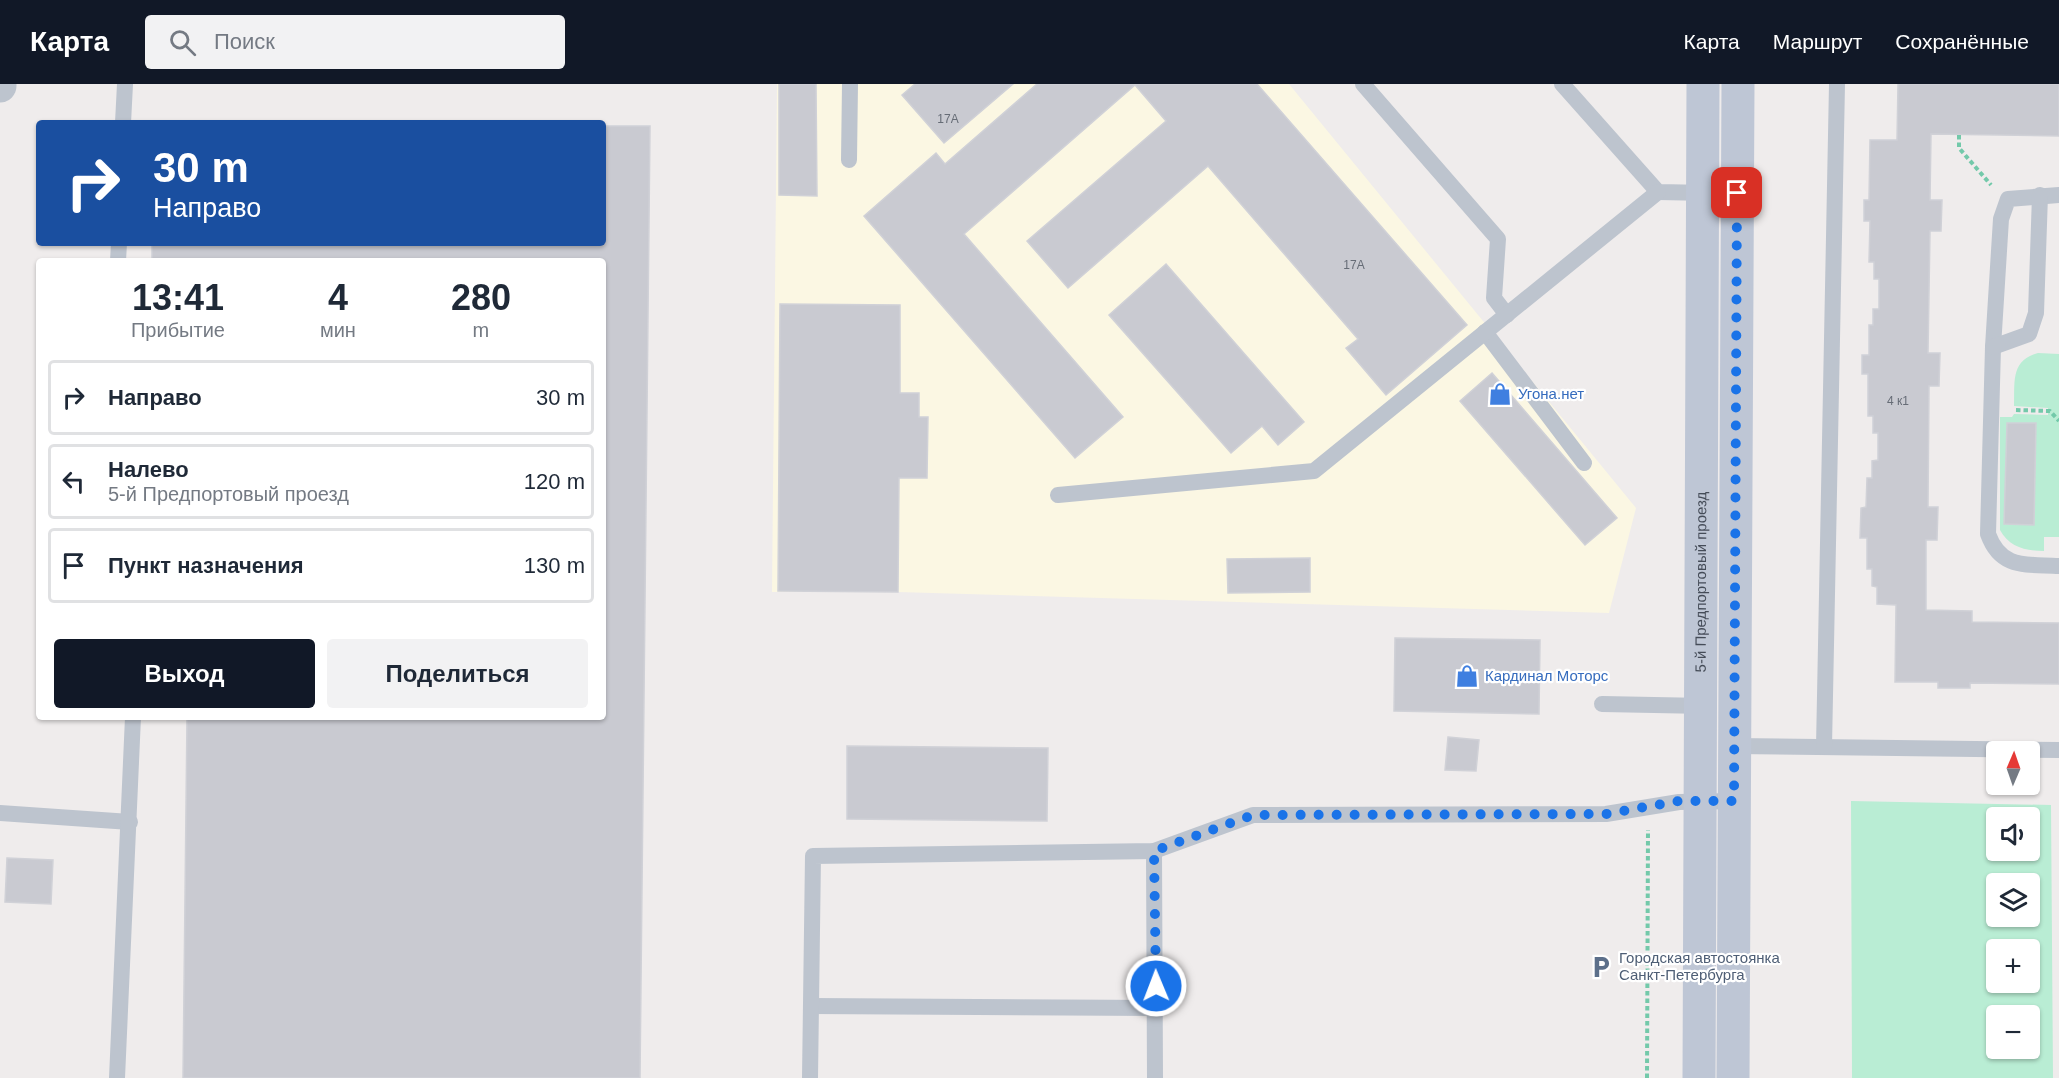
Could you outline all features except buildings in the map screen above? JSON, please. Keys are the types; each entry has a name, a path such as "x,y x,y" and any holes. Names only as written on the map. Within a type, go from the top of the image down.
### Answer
{"street":[{"name":"5-й Предпортовый проезд","path":"1699,1078 1703,84"},
{"path":"1733,1078 1738,84"}],"lane":[{"path":"123,120 125,84"},
{"path":"849,160 850,84"},
{"path":"1363,84 1498,239 1494,298 1507,315"},
{"path":"1562,84 1658,192"},
{"path":"1824,747 1837,84"},
{"path":"1058,495 1314,471 1658,192 1737,193"},
{"path":"1993,346 2029,334 2036,313 2040,195"},
{"path":"2059,195 2008,199 2001,219 1993,346 1988,534 1999,555 2018,564 2059,566"},
{"path":"1485,332 1584,463"},
{"path":"1602,704 1734,706"},
{"path":"117,1078 133,720"},
{"path":"1734,746 2059,750"},
{"path":"810,1078 813,856 1154,851 1253,815 1606,814 1648,806 1700,801 1734,801"},
{"path":"0,813 130,822"},
{"path":"1154,851 1155,1078"},
{"path":"811,1006 1156,1008"}],"path":[{"path":"1959,135 1959,148 1991,185 2008,199"},
{"path":"1992,409 2050,411 2059,421"},
{"path":"1647,1078 1648,806"}],"shaded area":[{"path":"777,84 1289,84 1636,508 1609,613 898,592 772,592"}],"green space":[{"path":"2038,353 2059,354 2059,537 2044,537 2044,551 2019,547 2008,540 2000,530 2000,417 2012,417 2014,414 2048,415 2048,408 2014,406 2016,373 2018,367 2029,356","holes":["2007,423 2036,423 2034,525 2004,524"]},
{"path":"1851,801 2051,805 2053,1078 1852,1078"}],"place":[{"name":"Угона.нет","path":"1500,394"},
{"name":"Кардинал Моторс","path":"1467,676"},
{"name":"Городская автостоянка Санкт-Петербурга","path":"1601,967"}],"route":[{"path":"1156,986 1154,851 1253,815 1606,814 1679,801 1734,801 1737,193"}]}
